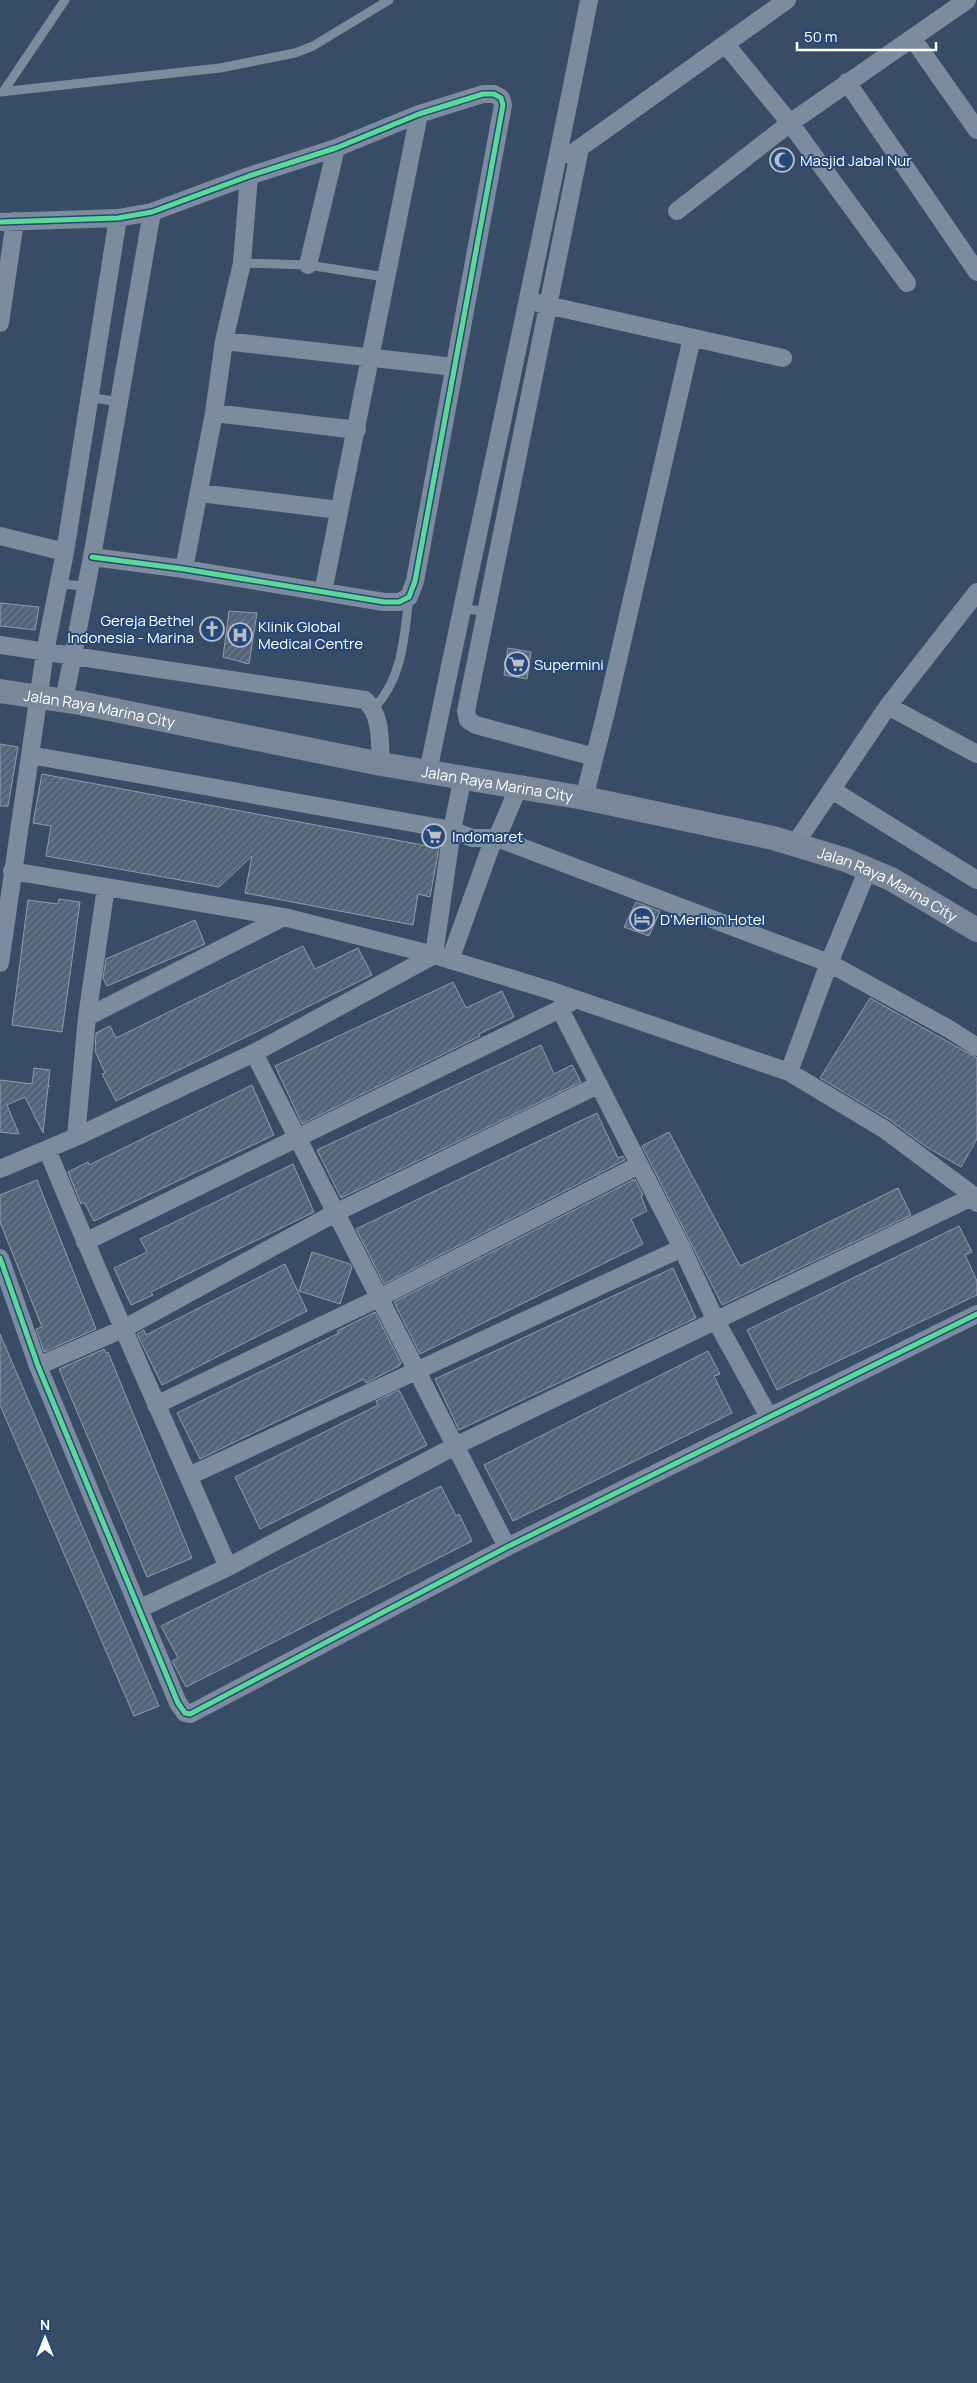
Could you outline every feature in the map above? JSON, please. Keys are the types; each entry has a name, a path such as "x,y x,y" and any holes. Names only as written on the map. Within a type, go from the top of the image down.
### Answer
{"main road":[{"name":"Jalan Raya Marina City","path":"0,691 39,696 381,764 463,776 584,798 773,838 846,860 891,879 977,930"}],"street":[{"path":"588,0 557,164 527,301 486,611 466,711 468,720 476,725 594,757"},
{"path":"557,164 787,0"},
{"path":"677,211 790,123 967,0"},
{"path":"913,39 977,130"},
{"path":"726,45 790,123 907,283"},
{"path":"847,82 977,272"},
{"path":"0,323 8,221 118,218 152,212 249,176 336,148 419,114 483,94 494,94 500,98 503,105 415,581 409,597 399,602 384,602 184,569 92,557"},
{"path":"323,592 419,114"},
{"path":"308,264 336,148"},
{"path":"428,772 461,609 548,306 580,148"},
{"path":"184,569 200,493 224,341 242,263 249,176"},
{"path":"64,701 92,557 152,212"},
{"path":"0,962 45,652 65,552 118,218"},
{"path":"527,301 783,358"},
{"path":"584,798 692,338"},
{"path":"224,341 454,367"},
{"path":"214,413 357,430"},
{"path":"200,493 339,510"},
{"path":"0,536 65,552"},
{"path":"795,844 888,706 977,592"},
{"path":"0,645 366,700 374,708 378,720 381,764"},
{"path":"888,706 974,745"},
{"path":"30,755 452,830 472,838 497,838 829,963 949,1029 977,1047"},
{"path":"442,957 452,830 463,776"},
{"path":"0,1169 76,1137 254,1053 442,957 519,786"},
{"path":"832,790 977,880"},
{"path":"789,1072 829,963 868,870"},
{"path":"12,871 284,917 442,957 549,990 567,1005 789,1072 884,1129 975,1200 716,1320 455,1446 228,1567 139,1609"},
{"path":"76,1137 87,1018 106,887"},
{"path":"87,1018 284,917"},
{"path":"567,1005 598,1086 682,1248 716,1320 769,1417"},
{"path":"85,1242 567,1005"},
{"path":"254,1053 507,1547"},
{"path":"38,1366 125,1328 335,1213 598,1086"},
{"path":"46,1149 228,1567"},
{"path":"156,1405 379,1298 639,1165"},
{"path":"189,1476 682,1248"},
{"path":"0,1258 38,1366 178,1703 185,1713 190,1714 507,1547 977,1314"}],"lane":[{"path":"1,92 65,0"},
{"path":"1,92 220,68 295,53 313,46 389,0"},
{"path":"242,263 308,264 385,277"},
{"path":"89,397 119,402"},
{"path":"59,584 85,586"},
{"path":"374,708 386,696 401,658 409,597"},
{"path":"461,609 486,611"}],"building":[{"path":"0,603 39,607 35,630 0,626"},
{"name":"Klinik Global Medical Centre","path":"229,611 257,613 249,664 223,657"},
{"name":"Supermini","path":"508,648 531,652 527,679 504,675"},
{"path":"0,744 18,747 8,806 0,806"},
{"path":"42,774 439,848 430,897 418,894 413,925 245,893 252,856 219,887 46,856 51,826 33,823"},
{"path":"59,899 80,902 62,1032 12,1025 28,900 58,904"},
{"name":"D'Merlion Hotel","path":"636,902 660,911 649,936 624,927"},
{"path":"195,920 205,944 107,986 103,978 106,959"},
{"path":"303,946 315,969 358,948 372,975 116,1101 102,1074 105,1073 95,1051 96,1033 110,1026 116,1038"},
{"path":"453,982 466,1008 502,991 514,1017 479,1034 480,1036 302,1124 275,1066"},
{"path":"870,998 977,1058 977,1139 961,1167 925,1146 890,1120 820,1078"},
{"path":"541,1045 554,1074 572,1065 581,1082 341,1198 317,1150"},
{"path":"34,1068 50,1070 48,1086 50,1086 48,1087 43,1133 25,1097 7,1105 19,1134 0,1132 0,1080 32,1084"},
{"path":"252,1085 274,1135 94,1221 84,1202 81,1204 68,1172 88,1162 89,1165"},
{"path":"597,1113 618,1158 623,1156 625,1160 384,1284 356,1229"},
{"path":"669,1132 740,1266 898,1188 911,1215 722,1305 642,1146"},
{"path":"293,1164 314,1212 151,1292 153,1295 131,1305 114,1268 147,1252 140,1239"},
{"path":"635,1179 643,1195 641,1196 647,1211 631,1219 643,1244 420,1354 394,1302"},
{"path":"37,1180 96,1329 44,1352 36,1329 42,1327 0,1222 0,1195"},
{"path":"959,1226 972,1252 965,1255 977,1281 977,1295 777,1390 747,1330"},
{"path":"312,1252 350,1264 352,1267 340,1304 299,1291"},
{"path":"285,1264 307,1311 162,1385 137,1334 144,1330 146,1335"},
{"path":"673,1268 696,1318 459,1430 435,1379"},
{"path":"375,1312 401,1363 399,1366 366,1383 364,1379 200,1459 177,1413 339,1333 337,1331"},
{"path":"0,1334 159,1706 134,1716 0,1405"},
{"path":"104,1349 106,1353 108,1352 192,1558 147,1577 59,1369"},
{"path":"708,1351 720,1374 714,1376 732,1413 513,1521 484,1465"},
{"path":"399,1390 427,1445 260,1529 235,1477 378,1405 376,1401"},
{"path":"441,1486 456,1516 459,1514 472,1541 186,1687 172,1661 178,1658 161,1626"}],"cycle path":[{"path":"0,222 118,218 152,212 249,176 336,148 419,114 483,94 494,94 501,98 503,105 415,581 409,597 399,602 384,602 184,569 92,557"},
{"path":"0,1258 38,1366 178,1703 185,1713 190,1714 507,1547 977,1314"}],"place":[{"name":"Masjid Jabal Nur","path":"782,160"},
{"name":"Gereja Bethel Indonesia - Marina","path":"212,629"},
{"name":"Klinik Global Medical Centre","path":"240,635"},
{"name":"Supermini","path":"517,664"},
{"name":"Indomaret","path":"434,836"},
{"name":"D'Merlion Hotel","path":"642,919"}]}
